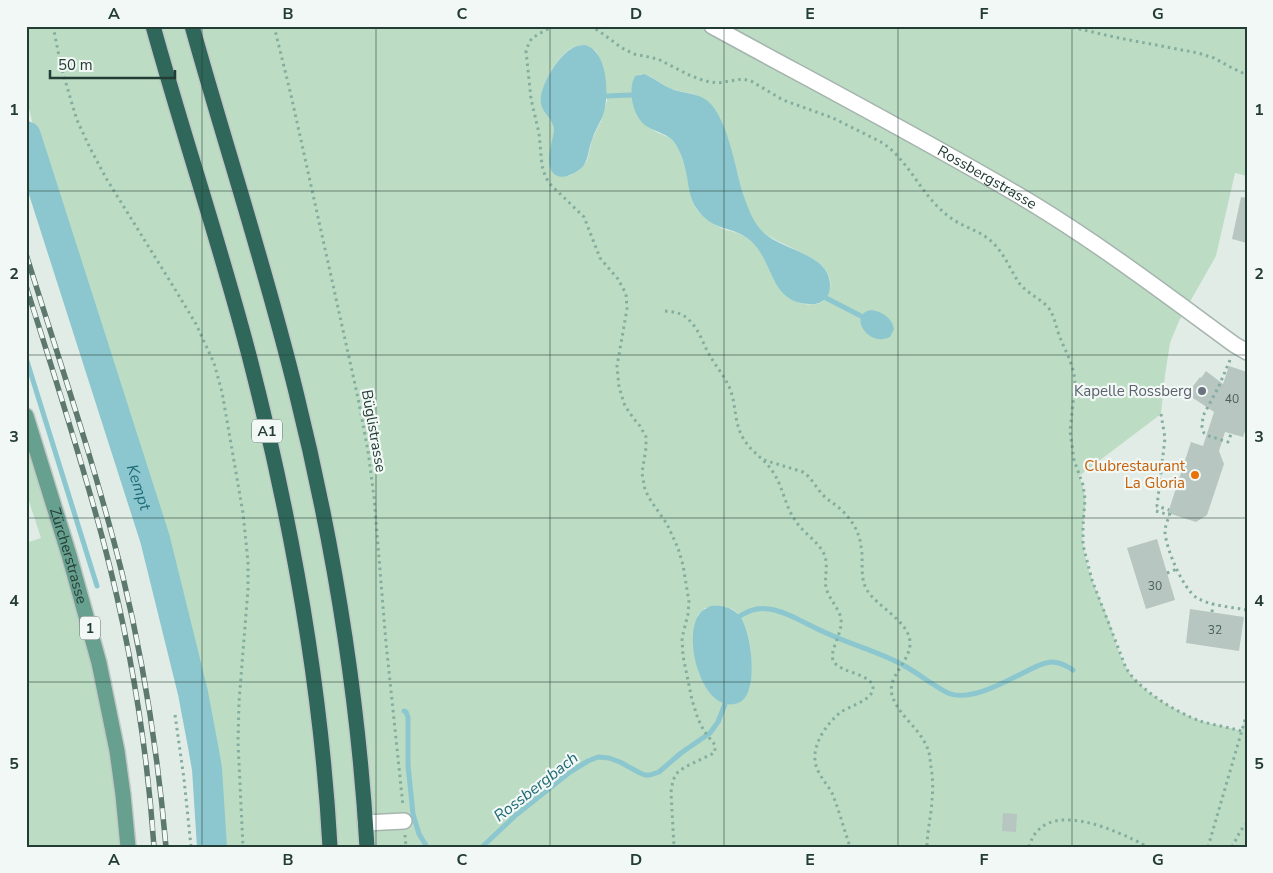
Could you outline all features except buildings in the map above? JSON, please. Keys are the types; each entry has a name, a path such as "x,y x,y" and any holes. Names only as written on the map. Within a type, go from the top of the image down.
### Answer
{"highway":[{"name":"A1","path":"153,26 240,322 280,489 298,576 311,664 322,753 330,847"},
{"name":"A1","path":"192,26 273,303 317,481 334,570 348,660 359,750 367,847"}],"main road":[{"name":"Zürcherstrasse","path":"26,416 69,555 99,662 117,751 128,847"}],"street":[{"name":"Rossbergstrasse","path":"712,26 943,152 1030,203 1095,244 1241,348"},
{"path":"365,823 404,821"}],"path":[{"path":"53,26 67,87 83,133 106,178 196,324 214,363 222,392 243,513 248,562 248,589 238,735 243,847"},
{"name":"Büglistrasse","path":"274,26 290,86 368,451 374,497 406,847"},
{"path":"554,26 532,38 528,43 526,51 531,99 542,166 546,178 551,185 584,217 600,258 618,279 626,294 627,309 617,366 618,387 625,406 646,437 642,473 645,490 667,524 678,548 683,565 689,602 682,638 683,656 698,719 715,748 712,754 678,772 673,780 671,792 674,847"},
{"path":"590,26 634,54 658,60 689,75 712,83 751,81 783,100 843,122 881,142 893,150 939,208 950,218 996,245 1020,284 1052,313 1072,364 1075,385 1070,430 1074,460 1085,499 1083,545 1092,580 1126,668 1141,686 1176,709 1202,721 1241,731"},
{"path":"1066,26 1198,52 1247,75"},
{"path":"665,311 682,314 693,324 709,355 729,386 741,434 751,449 772,470 777,478 794,520 825,555 826,587 841,618 842,626 832,654 834,662 840,668 871,682 873,689 869,696 843,711 830,723 819,741 814,755 818,772 828,785 835,801 850,847"},
{"path":"1234,435 1231,434 1228,442 1209,436 1204,433 1202,424 1203,416 1241,348"},
{"path":"1161,414 1165,438 1157,506 1169,513"},
{"path":"762,459 796,469 806,474 823,495 849,519 860,541 863,579 866,588 871,596 899,621 908,634 909,651 892,682 892,690 893,697 900,710 924,741 930,757 933,793 927,847"},
{"path":"1156,511 1169,513"},
{"path":"1169,513 1165,530 1166,537 1177,569 1190,592 1201,600 1213,604 1247,610"},
{"path":"1167,573 1177,569"},
{"path":"1212,612 1213,604"},
{"path":"1208,847 1247,713"},
{"path":"175,715 191,847"},
{"path":"1029,847 1033,837 1044,825 1066,819 1103,827 1148,847"},
{"path":"1232,847 1247,823"}],"green space":[{"path":"26,26 1247,26 1247,176 1235,173 1216,256 1179,321 1170,343 1161,414 1079,476 1085,498 1084,553 1092,581 1107,616 1119,652 1129,672 1142,687 1161,701 1201,721 1241,731 1247,713 1247,847 204,847 216,783 202,692 169,557 114,391 39,152 26,95","holes":["585,45 596,51 602,64 607,101 601,121 592,140 587,161 579,170 569,176 550,168 554,126 543,109 541,99 549,74 559,59 570,49","641,74 645,75 671,89 697,95 718,115 727,137 740,187 753,220 765,234 814,259 823,267 829,277 830,289 824,301 818,304 804,304 784,294 772,276 763,257 750,240 715,225 698,211 692,199 685,169 676,145 671,139 646,125 634,107 632,93 634,78","726,607 737,613 743,621 750,644 751,681 749,690 710,693 699,674 693,644 698,615 705,608"]},
{"path":"26,416 88,619 128,847 26,847 26,543 41,538 26,492"}],"water":[{"path":"585,45 593,49 602,64 606,84 606,104 603,116 593,136 585,164 578,171 565,177 560,177 553,173 550,168 549,155 554,126 542,108 541,97 546,81 560,58 573,48"},
{"path":"644,74 674,90 700,96 711,105 724,127 743,194 754,220 760,229 772,239 813,259 822,266 828,274 830,284 829,293 824,300 811,304 796,302 787,297 774,280 764,260 751,241 737,232 709,221 697,209 691,198 681,154 676,146 669,137 643,123 635,111 632,96 633,82 635,76"},
{"path":"872,310 880,312 891,322 894,329 890,337 874,338 863,329 861,317 865,312"},
{"path":"711,606 726,607 733,610 744,623 752,662 751,676 745,698 738,703 725,704 714,697 705,686 698,671 694,654 693,637 695,623 701,612"}],"waterway":[{"path":"607,96 631,95"},
{"name":"Kempt","path":"26,136 155,539 193,693 203,746 207,769 212,847"},
{"path":"826,298 861,316"},
{"path":"26,358 97,586"},
{"path":"740,616 761,608 782,612 832,636 893,660 909,668 942,690 957,695 968,695 1002,684 1047,663 1058,663 1073,670"},
{"name":"Rossbergbach","path":"482,847 516,815 570,772 588,761 598,757 609,758 645,775 659,772 681,753 710,733 718,722 725,704"},
{"path":"404,711 408,717 408,765 413,814 419,834 427,847"}],"railway":[{"path":"26,254 88,453 122,573 149,709 166,847"},
{"path":"26,286 95,511 122,619 142,732 154,847"}],"place":[{"name":"Kapelle Rossberg","path":"1202,391"},
{"name":"Clubrestaurant La Gloria","path":"1195,475"}]}
